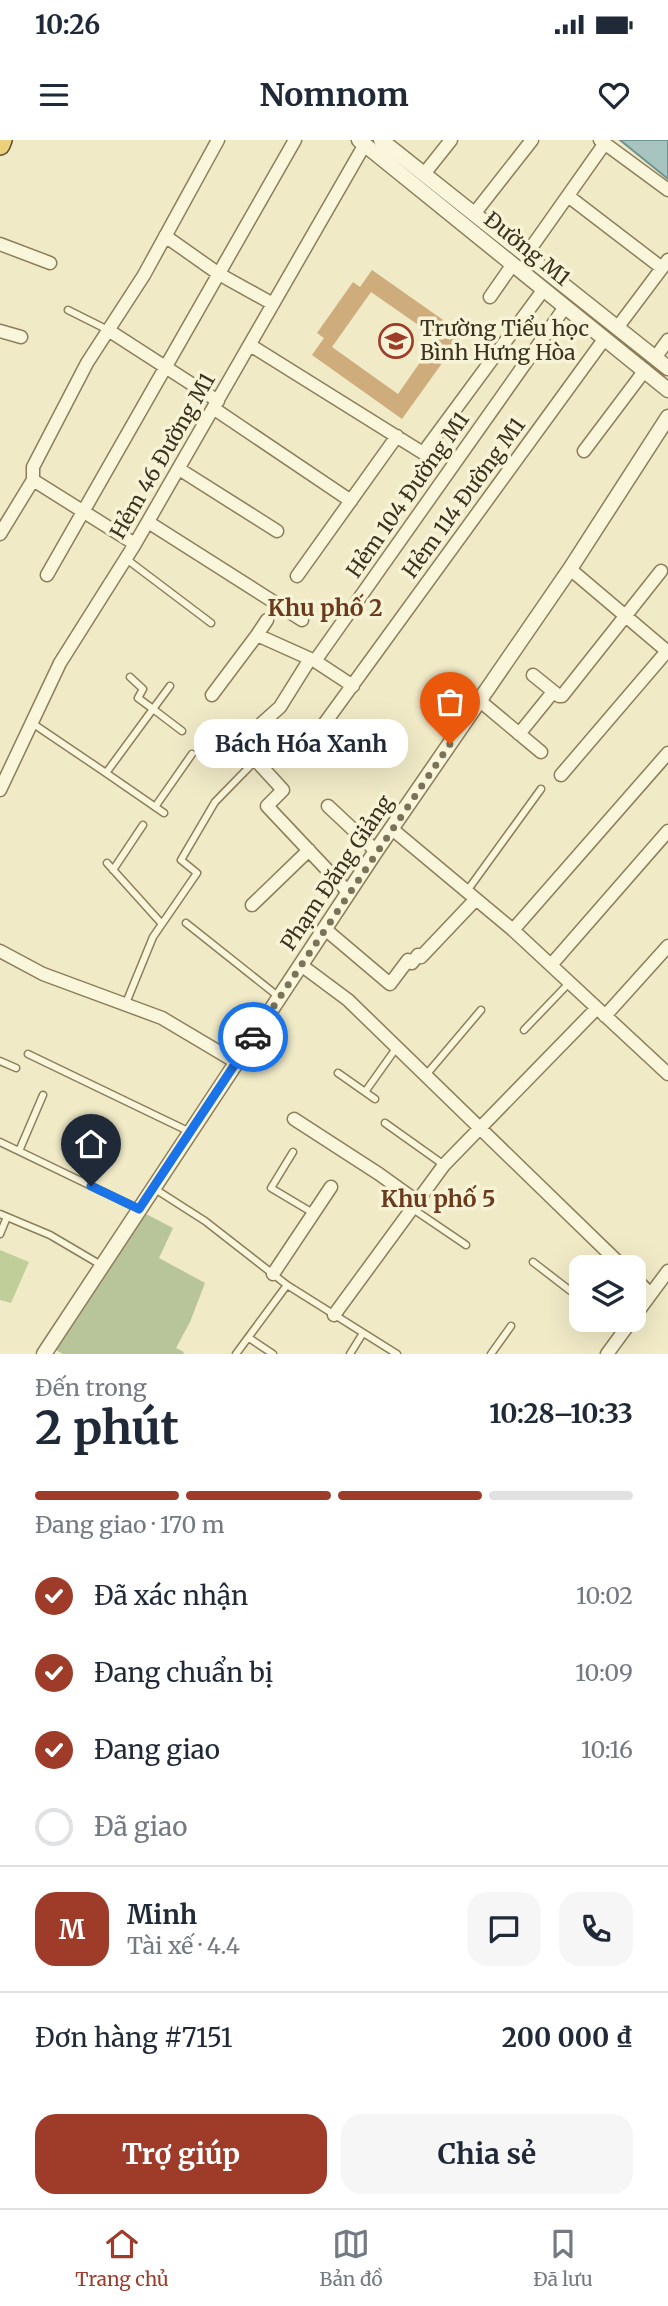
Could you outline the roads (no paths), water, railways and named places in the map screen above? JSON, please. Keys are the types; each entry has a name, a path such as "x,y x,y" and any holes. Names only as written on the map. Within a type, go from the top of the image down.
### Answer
{"highway":[{"path":"0,145 2,140"}],"street":[{"path":"0,534 33,480 33,467 87,363 144,275 218,140"},
{"path":"47,575 295,140"},
{"name":"Đường M1","path":"381,140 668,368"},
{"path":"424,174 451,140"},
{"path":"474,214 532,140"},
{"path":"526,255 568,196 602,141 668,190"},
{"name":"Đường M1","path":"362,142 668,390"},
{"name":"Hẻm 46 Đường M1","path":"0,790 30,722 68,648 148,522 362,142"},
{"path":"568,196 665,264 617,328"},
{"path":"164,236 219,274 273,304"},
{"path":"0,244 50,263"},
{"path":"490,297 513,264"},
{"path":"250,345 423,453 544,289"},
{"name":"Hẻm 104 Đường M1","path":"256,760 240,743 280,707 565,307"},
{"path":"108,330 166,368 351,501"},
{"path":"0,331 21,337"},
{"name":"Hẻm 114 Đường M1","path":"306,749 605,338"},
{"path":"655,358 668,340"},
{"path":"584,451 645,370"},
{"name":"Phạm Đăng Giảng","path":"44,1354 376,851 570,569 668,417"},
{"path":"297,576 397,436"},
{"path":"178,469 277,531"},
{"path":"33,480 135,544"},
{"path":"148,522 302,621"},
{"path":"561,775 668,651 570,569"},
{"path":"533,675 562,696 661,571"},
{"path":"212,695 267,620"},
{"path":"257,635 312,660 353,686"},
{"path":"519,734 553,692"},
{"path":"480,701 541,752"},
{"path":"513,930 668,753"},
{"path":"256,760 283,790 267,806 349,893"},
{"path":"328,806 376,851"},
{"path":"392,829 513,930 668,1073"},
{"path":"551,965 668,831"},
{"path":"252,905 309,850"},
{"path":"324,929 390,984 408,961 412,963 418,955 421,957 472,895"},
{"path":"334,1315 444,1165 668,946"},
{"path":"0,951 43,974 126,1003 180,1027 236,1062"},
{"path":"301,965 348,1000 611,1255"},
{"path":"294,1119 379,1174 415,1205"},
{"path":"274,1274 331,1187"},
{"path":"646,1300 668,1271"},
{"path":"646,1290 650,1294"},
{"path":"607,1354 622,1332"}],"lane":[{"path":"68,310 108,330"},
{"path":"125,558 211,623"},
{"path":"130,677 144,689 138,698 182,731"},
{"path":"106,773 170,686"},
{"path":"30,722 164,813"},
{"path":"155,807 192,754"},
{"path":"126,1003 151,942 197,873 181,860 215,802 256,760"},
{"path":"472,895 541,789"},
{"path":"113,870 143,825"},
{"path":"107,863 162,924"},
{"path":"186,923 279,998"},
{"path":"524,1030 570,982"},
{"path":"426,1075 481,1010"},
{"path":"365,1092 397,1047"},
{"path":"28,1054 190,1132"},
{"path":"0,1061 16,1068"},
{"path":"338,1073 375,1099"},
{"path":"19,1151 43,1095"},
{"path":"385,1123 444,1165"},
{"path":"0,1142 139,1209"},
{"path":"293,1152 271,1188 313,1213"},
{"path":"153,1188 205,1221 287,1285 397,1354"},
{"path":"415,1205 466,1245"},
{"path":"0,1234 4,1216 50,1235 102,1265"},
{"path":"533,1262 569,1290"},
{"path":"236,1354 287,1285"},
{"path":"491,1354 511,1326"},
{"path":"351,1354 363,1333"},
{"path":"249,1338 273,1354"}],"water":[{"path":"620,140 668,140 668,179"}],"place":[{"name":"Trường Tiểu học Bình Hưng Hòa","path":"396,341"},
{"name":"Bách Hóa Xanh","path":"450,744"}],"district":[{"name":"Khu phố 2","path":"325,608"},
{"name":"Khu phố 5","path":"438,1199"}]}
